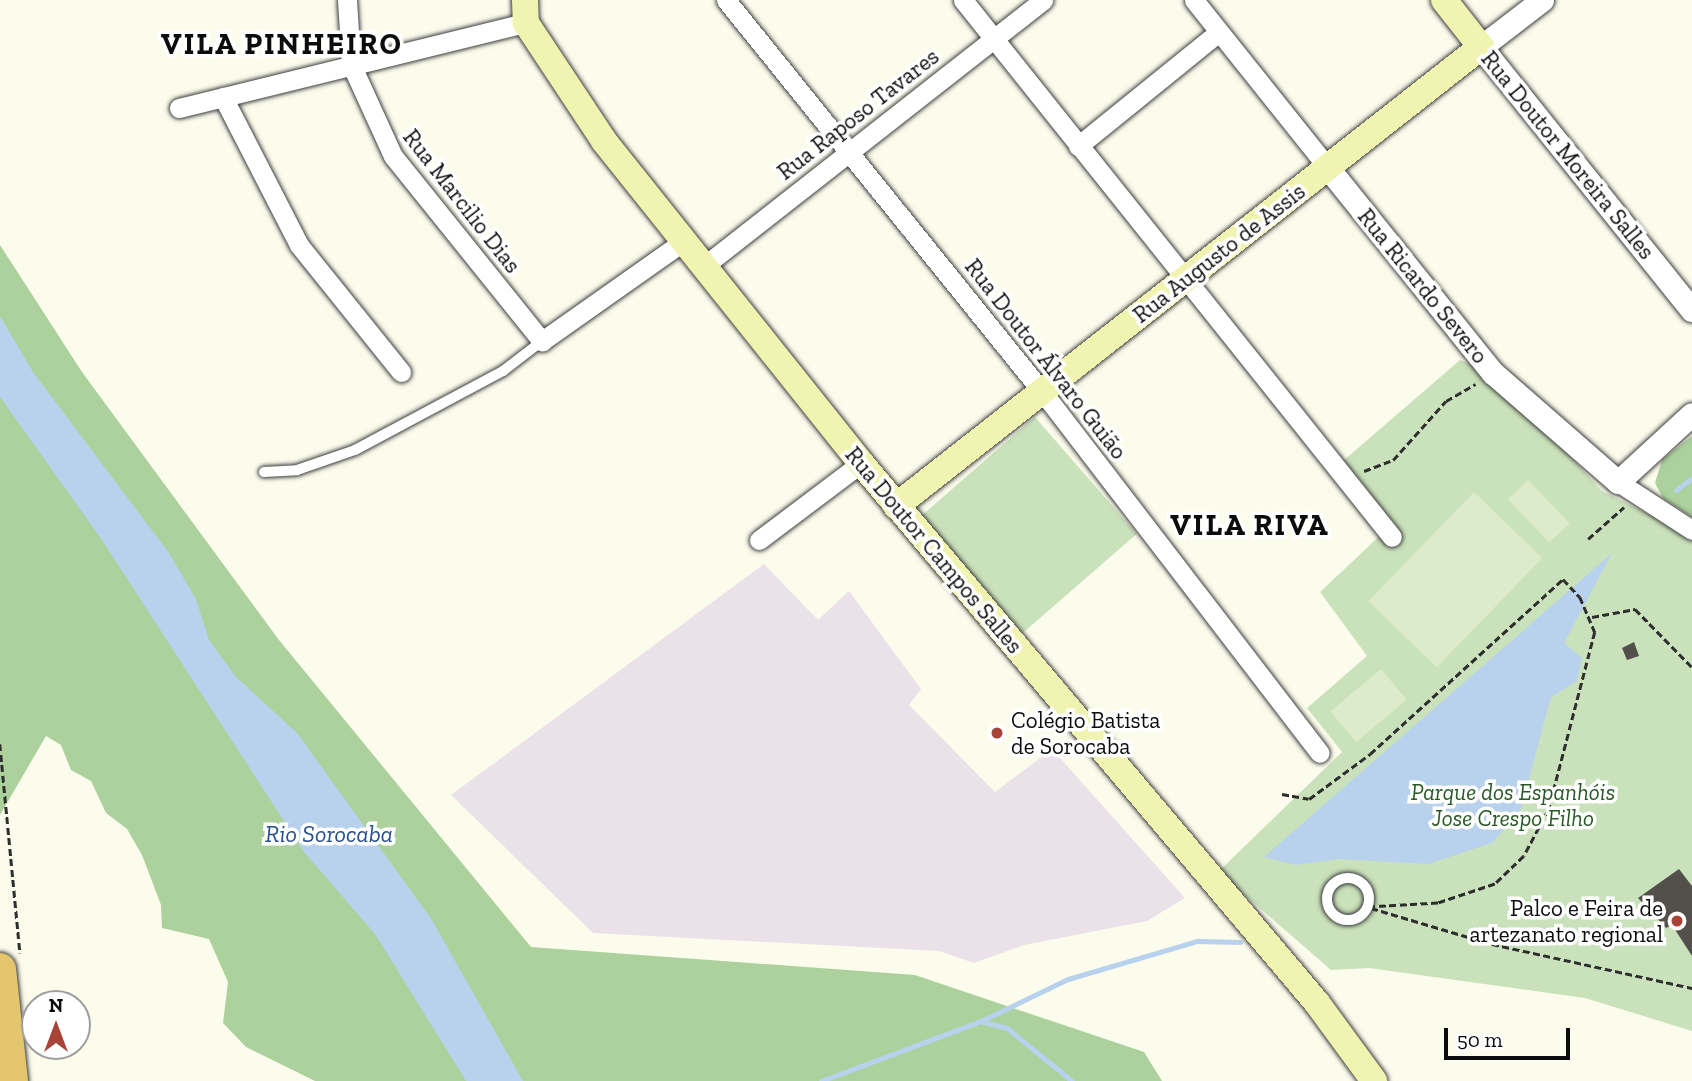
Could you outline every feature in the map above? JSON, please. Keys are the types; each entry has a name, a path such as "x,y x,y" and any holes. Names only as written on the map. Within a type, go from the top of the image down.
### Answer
{"highway":[{"path":"10,962 12,1081"}],"main road":[{"name":"Rua Doutor Moreira Salles","path":"1444,0 1481,47"},
{"name":"Rua Doutor Campos Salles","path":"526,12 604,141 896,506 1317,1003 1374,1081"},
{"name":"Rua Augusto de Assis","path":"896,506 1481,47"}],"street":[{"name":"Rua Marcilio Dias","path":"347,0 351,64 393,156 542,341"},
{"name":"Rua Doutor Álvaro Guião","path":"726,0 1042,392 1320,753"},
{"path":"963,0 1392,537"},
{"name":"Rua Raposo Tavares","path":"704,266 1043,0"},
{"name":"Rua Ricardo Severo","path":"1194,0 1493,373 1618,482 1692,530"},
{"name":"Rua Augusto de Assis","path":"1481,47 1542,0"},
{"path":"179,108 351,64 526,12"},
{"path":"1078,146 1219,32"},
{"name":"Rua Doutor Moreira Salles","path":"1481,47 1692,310"},
{"path":"223,97 299,246 401,372"},
{"path":"542,341 684,241"},
{"path":"1618,482 1692,414"},
{"path":"759,540 861,463"}],"lane":[{"path":"264,471 297,470 355,450 503,371 542,341"},
{"path":"1347,878 1361,882 1367,907 1358,917 1338,917 1329,908 1330,888 1347,878"}],"path":[{"path":"1345,478 1393,460 1446,401 1493,373"},
{"path":"1588,539 1637,495"},
{"path":"1282,794 1309,799 1370,754 1563,579 1592,617 1595,632 1564,760 1549,809 1524,856 1495,884 1438,903 1367,907"},
{"path":"1592,617 1635,609 1692,667"},
{"path":"0,744 10,962"},
{"path":"1367,907 1492,944 1692,988"}],"shaded area":[{"path":"764,564 818,620 849,591 921,689 909,705 995,792 1052,749 1185,898 1147,921 1024,945 974,963 939,951 593,933 451,795"}],"green space":[{"path":"0,245 82,372 279,640 531,947 915,975 1144,1052 1162,1081 315,1081 246,1047 223,1023 228,982 209,939 162,928 161,905 142,855 127,829 106,813 91,781 71,770 61,745 46,736 0,815"},
{"name":"Parque dos Espanhóis Jose Crespo Filho","path":"1460,360 1493,373 1602,491 1692,536 1692,1031 1585,998 1369,968 1331,970 1218,872 1342,752 1307,708 1367,656 1320,592 1388,528 1343,461"},
{"path":"1035,417 1137,534 1023,633 921,516"},
{"path":"1692,436 1692,517 1663,498 1655,483 1662,460"},
{"path":"1528,480 1570,523 1550,543 1508,499"},
{"path":"1474,492 1542,558 1437,667 1368,601"},
{"path":"1381,669 1407,700 1356,742 1330,711"}],"water":[{"name":"Rio Sorocaba","path":"0,316 33,372 169,553 196,599 209,640 236,677 297,733 432,920 523,1081 466,1081 375,934 304,852 102,540 0,397"},
{"path":"1612,553 1564,643 1582,658 1577,681 1551,697 1520,812 1492,843 1428,864 1338,859 1296,865 1264,857"}],"building":[{"path":"1634,642 1639,656 1627,660 1622,648"},
{"path":"1679,869 1692,886 1692,956 1672,925 1666,928 1638,898"}],"waterway":[{"path":"1676,490 1692,478"},
{"path":"821,1081 981,1021 1068,979 1197,941 1240,942"},
{"path":"983,1022 1007,1028 1072,1081"}],"place":[{"name":"Colégio Batista de Sorocaba","path":"997,733"},
{"name":"Palco e Feira de artezanato regional","path":"1677,921"}],"district":[{"name":"VILA PINHEIRO","path":"282,44"},
{"name":"VILA RIVA","path":"1250,525"}]}
